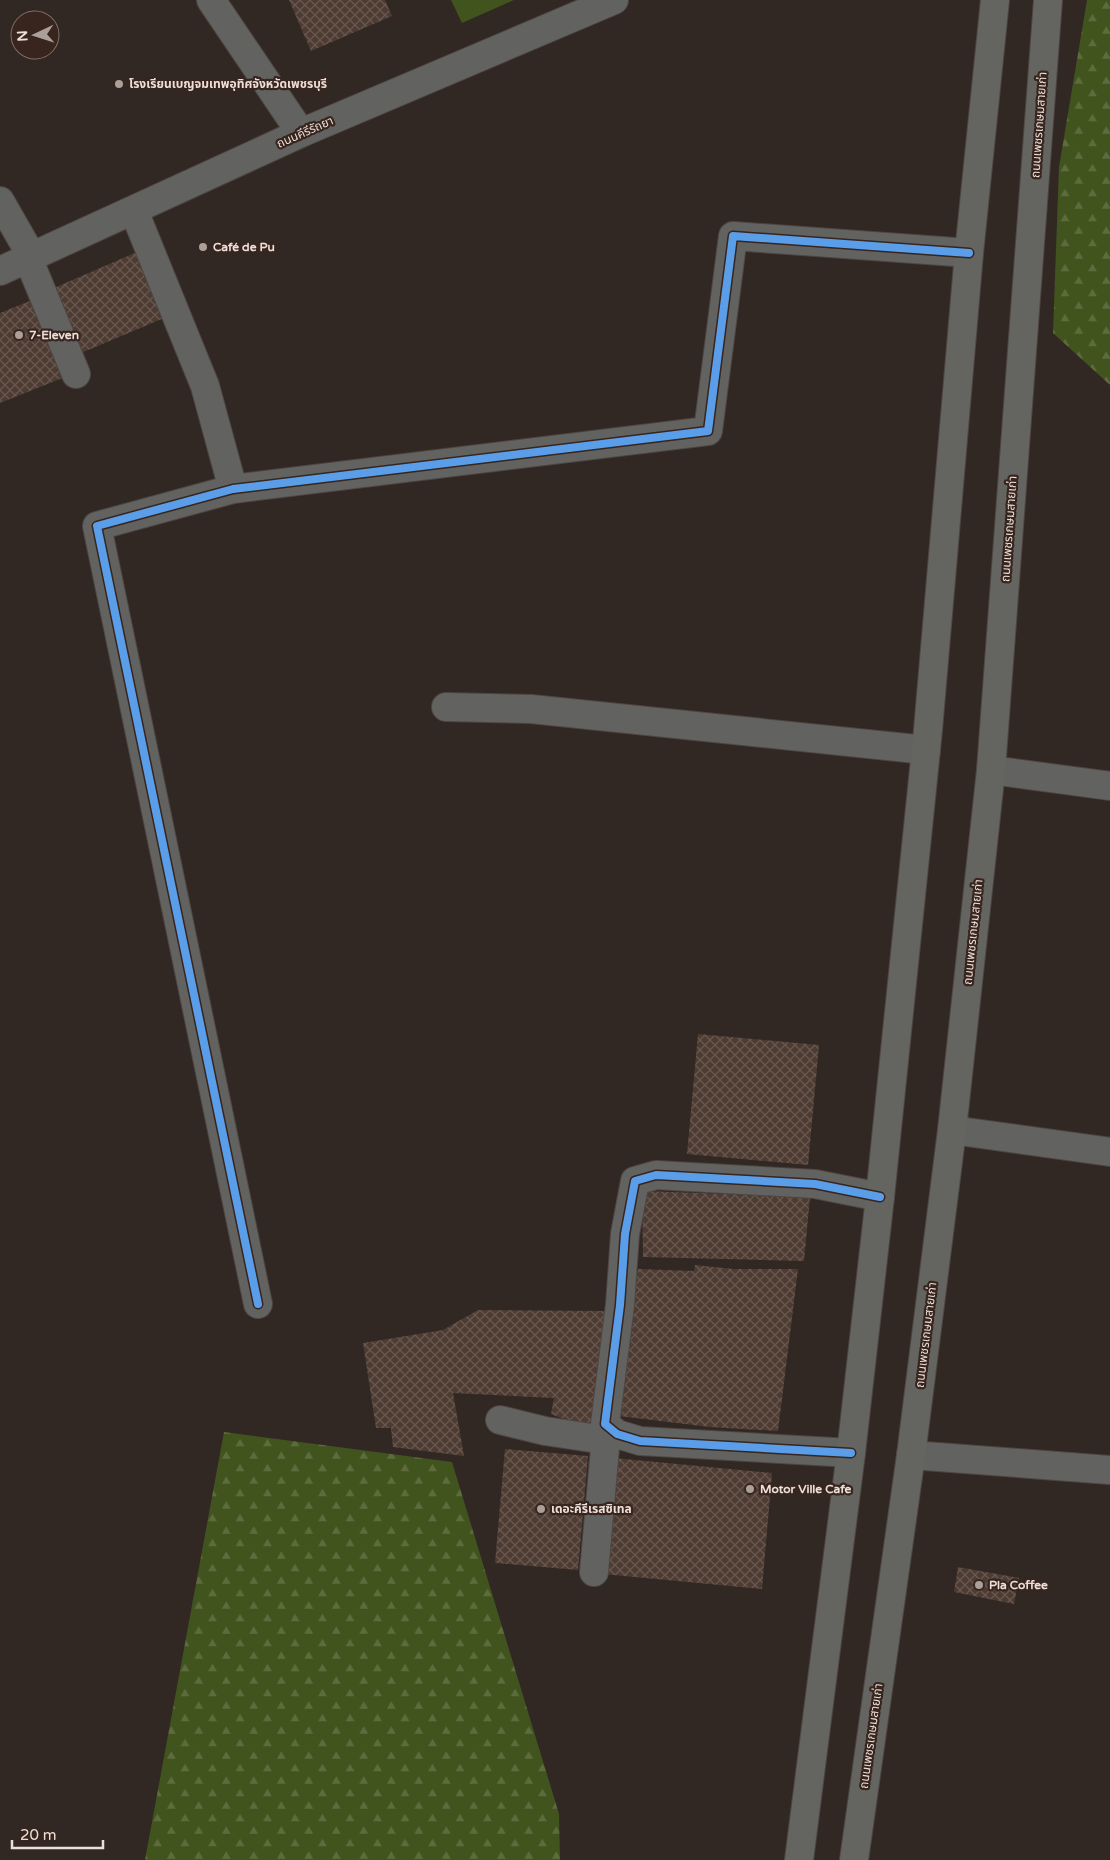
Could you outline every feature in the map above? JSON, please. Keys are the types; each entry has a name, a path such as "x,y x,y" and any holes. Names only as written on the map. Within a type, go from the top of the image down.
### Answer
{"main road":[{"path":"800,1860 851,1452 880,1197 926,750 969,253 995,0"},
{"name":"ถนนเพชรเกษมสายเก่า","path":"854,1860 911,1455 952,1130 991,770 1048,0"}],"street":[{"path":"211,0 301,133"},
{"name":"ถนนคีรีรัถยา","path":"0,271 301,133 614,0"},
{"path":"0,200 30,258 76,374"},
{"path":"134,211 206,386 232,489"},
{"path":"258,1304 97,526 232,489 708,431 733,236 969,253"},
{"path":"446,707 531,709 926,750"},
{"path":"991,770 1110,786"},
{"path":"952,1130 1110,1152"},
{"path":"594,1572 612,1435 604,1424 620,1305 625,1234 635,1181 656,1174 815,1184 880,1197"},
{"path":"500,1420 545,1431 598,1439 612,1435 640,1441 851,1452"},
{"path":"911,1455 1110,1470"}],"green space":[{"path":"451,0 514,0 462,23"},
{"path":"1087,0 1110,0 1110,385 1053,333 1059,167"},
{"path":"224,1432 452,1462 559,1814 560,1860 145,1860"}],"building":[{"path":"289,0 385,0 392,16 311,51"},
{"path":"137,252 164,318 74,356 47,291"},
{"path":"40,297 70,375 0,403 0,313"},
{"path":"698,1034 819,1045 808,1165 687,1154"},
{"path":"642,1191 810,1197 804,1261 643,1257"},
{"path":"695,1265 733,1269 798,1269 778,1431 710,1427 619,1416 638,1269 694,1271"},
{"path":"478,1310 605,1311 592,1430 551,1414 554,1398 453,1393 464,1456 393,1447 391,1428 376,1428 363,1343 443,1330"},
{"path":"505,1449 588,1456 578,1570 495,1563"},
{"path":"614,1458 772,1473 762,1589 603,1574"},
{"path":"958,1567 1019,1578 1014,1604 954,1592"}],"cycle path":[{"path":"258,1304 97,526 233,489 708,431 733,236 969,253"},
{"path":"851,1453 640,1441 617,1434 605,1424 620,1305 625,1234 635,1181 656,1175 815,1184 880,1197"}],"place":[{"name":"โรงเรียนเบญจมเทพอุทิศจังหวัดเพชรบุรี","path":"119,84"},
{"name":"Café de Pu","path":"203,247"},
{"name":"7-Eleven","path":"19,335"},
{"name":"Motor Ville Cafe","path":"750,1489"},
{"name":"เดอะคีรีเรสซิเทล","path":"541,1509"},
{"name":"Pla Coffee","path":"979,1585"}]}
